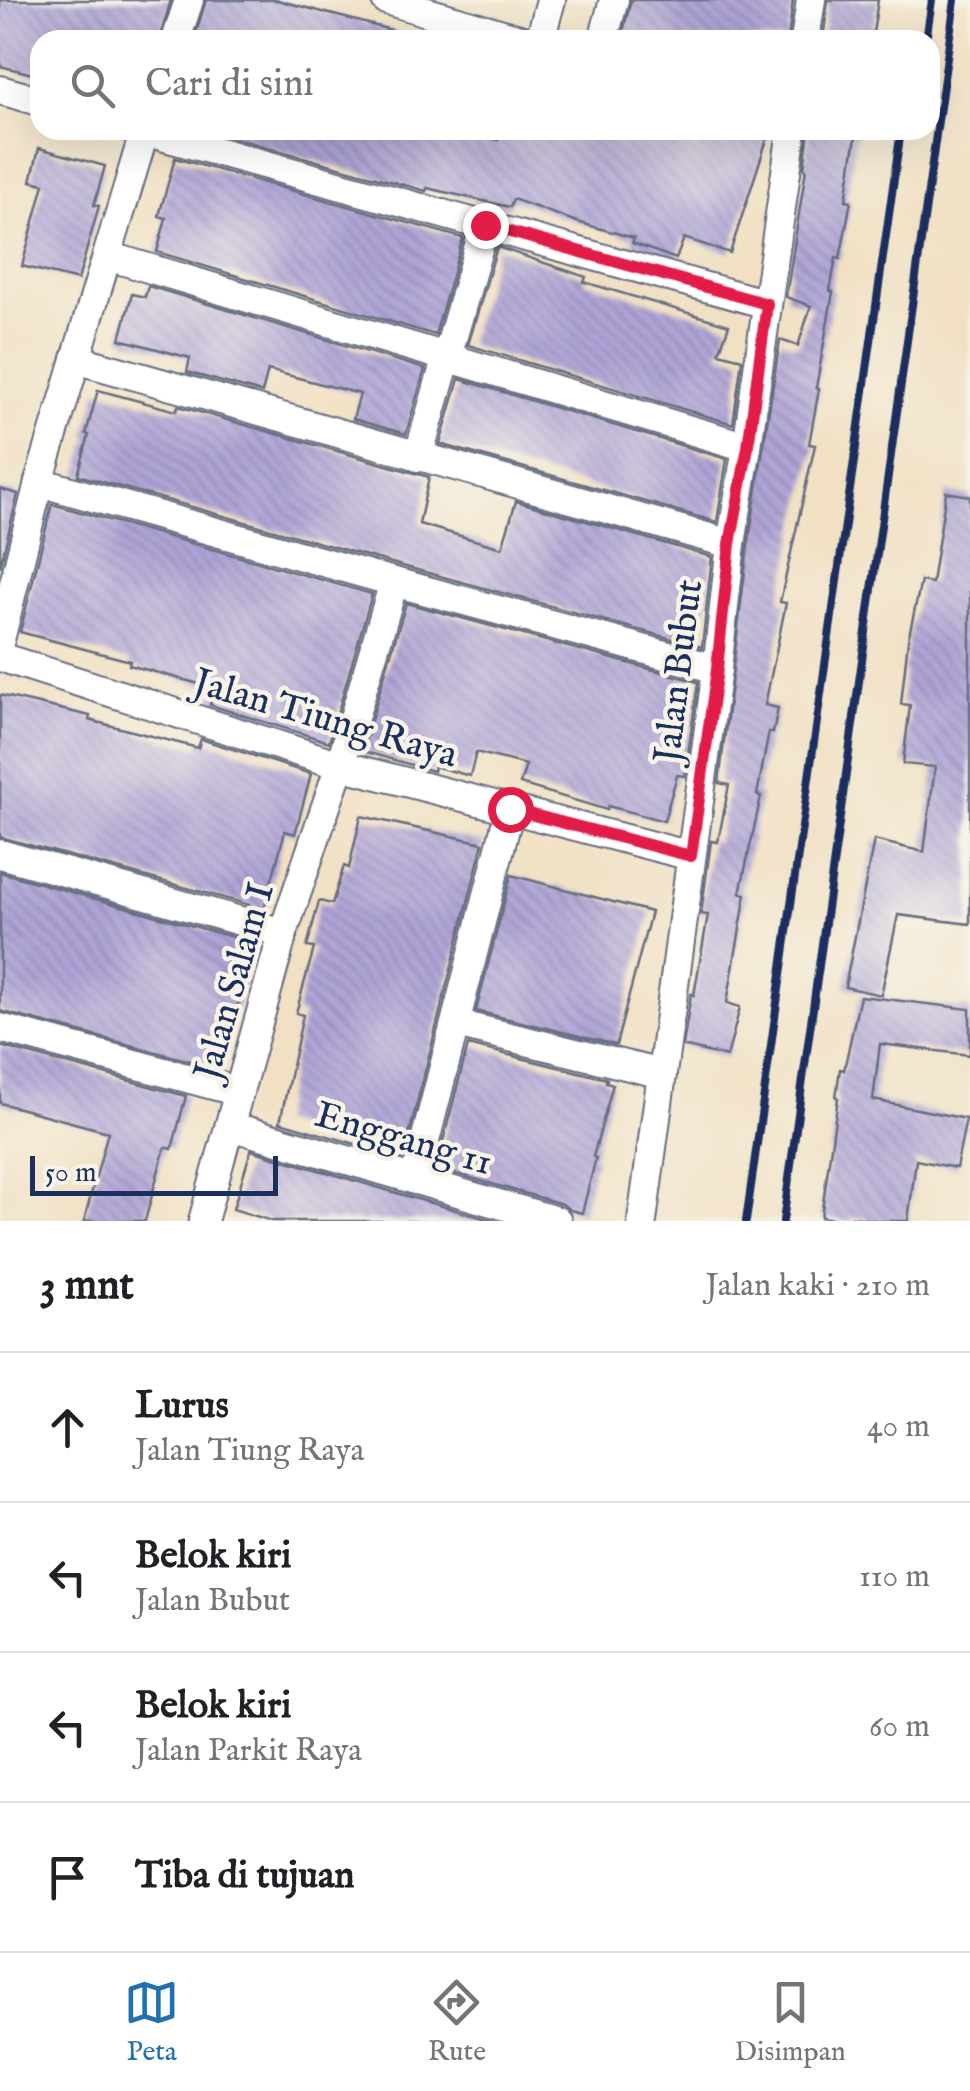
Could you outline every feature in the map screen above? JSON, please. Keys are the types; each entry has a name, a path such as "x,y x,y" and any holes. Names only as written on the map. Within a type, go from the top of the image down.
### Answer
{"street":[{"path":"179,30 189,0"},
{"path":"386,0 489,30"},
{"path":"543,30 551,0"},
{"path":"606,30 614,0"},
{"path":"806,30 811,0"},
{"path":"0,90 30,98"},
{"path":"0,640 39,482 141,140"},
{"path":"180,140 767,304"},
{"name":"Jalan Bubut","path":"642,1221 717,669 730,544 748,447 791,140"},
{"path":"418,457 485,225"},
{"path":"108,256 748,447"},
{"path":"76,358 730,544"},
{"path":"39,482 717,669"},
{"name":"Jalan Salam I","path":"203,1221 283,933 340,765 394,582"},
{"name":"Jalan Tiung Raya","path":"0,658 340,765 691,856"},
{"path":"414,1180 510,809"},
{"path":"0,854 283,933"},
{"path":"456,1024 662,1074"},
{"path":"0,1028 239,1092"},
{"name":"Enggang 11","path":"230,1126 558,1221"}],"building":[{"path":"0,0 171,0 162,30 30,30 30,74 0,66"},
{"path":"206,0 277,0 391,30 197,30"},
{"path":"631,0 793,0 789,30 624,30"},
{"path":"828,0 878,0 874,30 824,30"},
{"path":"241,140 767,140 730,253 684,238 676,259 632,243 634,238 513,199 510,207 427,188 426,191"},
{"path":"808,140 855,140 846,200 851,201 840,259 836,258 816,388 819,389 809,444 815,445 780,602 786,603 765,705 778,708 773,733 769,732 757,795 761,796 740,893 746,894 727,1003 740,1007 727,1057 683,1046 708,915 701,914 711,841 718,842 729,785 719,783 748,546 780,340 798,346 811,306 786,297"},
{"path":"39,148 105,166 94,205 99,206 78,280 22,266 44,184 31,181"},
{"path":"175,158 463,238 435,335 157,252 166,218 159,216"},
{"path":"497,247 586,277 584,282 729,325 719,353 742,359 733,424 468,345"},
{"path":"148,286 425,369 406,434 353,419 360,394 268,370 262,393 187,372 190,358 120,339 132,294 145,297"},
{"path":"459,379 727,459 717,522 440,444"},
{"path":"98,390 176,411 178,406 429,477 419,524 502,548 516,501 712,557 702,647 78,475"},
{"path":"0,489 18,494 0,567"},
{"path":"946,492 970,496 970,924 898,915 881,995 845,987 874,840 924,852 935,767 903,764 910,705 901,704 908,640 921,581 932,583"},
{"path":"52,504 372,594 329,742 210,705 214,688 20,632"},
{"path":"406,603 698,682 685,776 677,775 664,821 608,806 607,810 520,784 526,765 476,752 470,776 434,766 433,771 362,751"},
{"path":"0,695 198,748 201,739 311,774 295,834 285,831 264,909 0,837"},
{"path":"361,816 483,843 403,1158 280,1122 303,1015 296,1013 314,948 307,947 319,901 332,904 344,866 349,868"},
{"path":"0,872 254,943 221,1069 0,1011"},
{"path":"511,875 651,912 616,1045 476,1011"},
{"path":"860,996 970,1009 970,1055 880,1044 873,1100 966,1119 956,1168 916,1160 908,1221 821,1217 840,1069 844,1070"},
{"path":"468,1045 607,1079 613,1084 582,1213 436,1168"},
{"path":"0,1046 186,1096 172,1149 165,1147 145,1221 84,1221 108,1132 0,1103"},
{"path":"251,1150 494,1221 272,1221 233,1209"}],"railway":[{"path":"928,30 932,0"},
{"path":"940,106 955,0"},
{"path":"746,1221 900,140"},
{"path":"783,1221 935,140"}],"route":[{"path":"485,225 767,304 748,447 730,544 691,856 510,809"}]}
